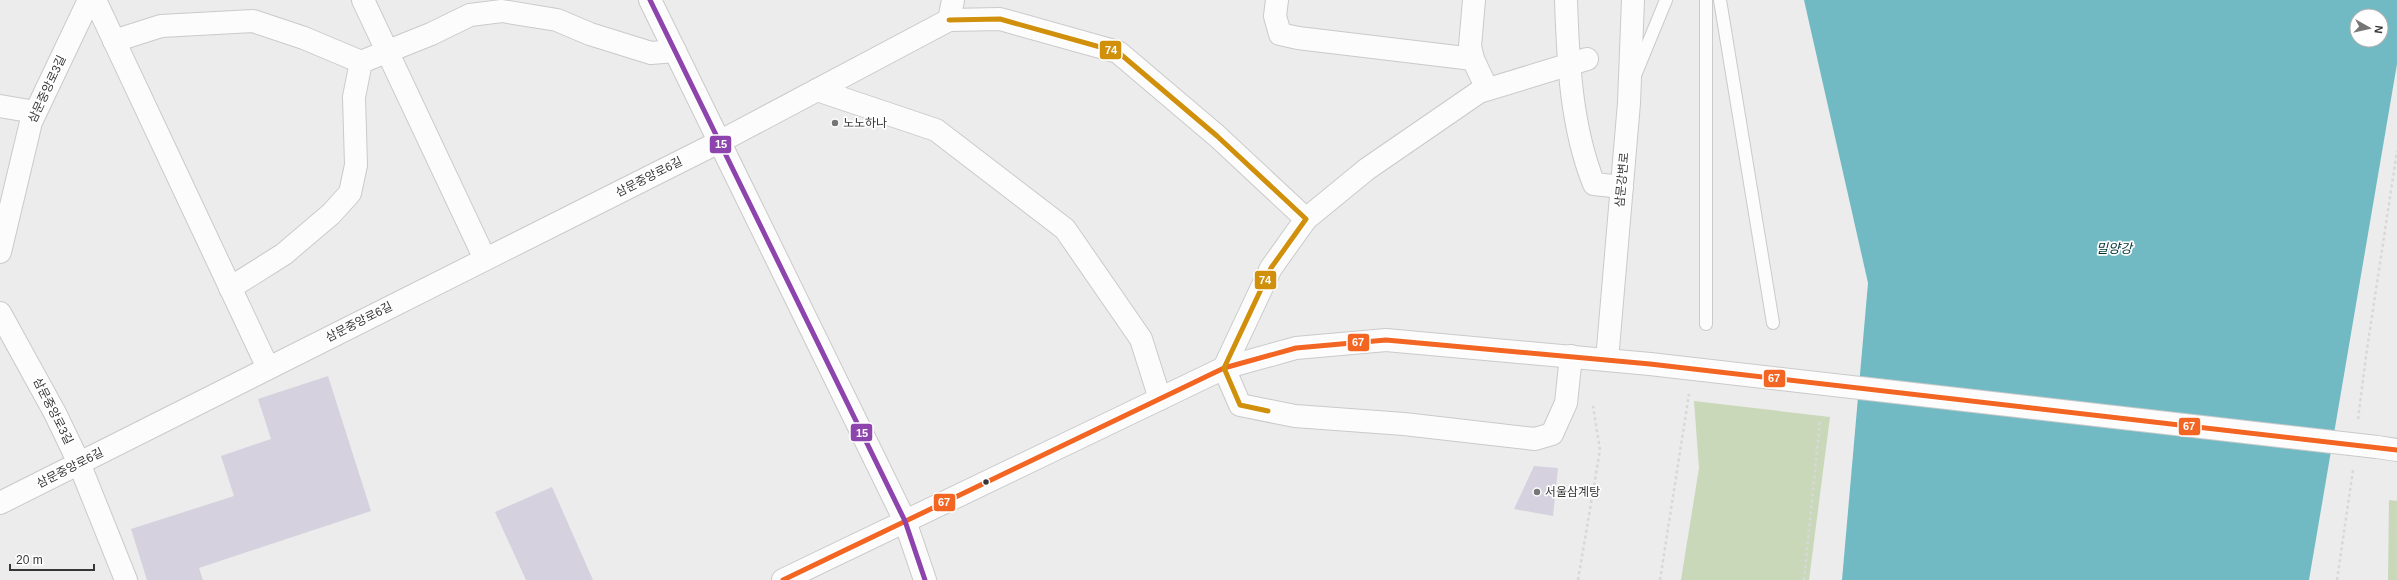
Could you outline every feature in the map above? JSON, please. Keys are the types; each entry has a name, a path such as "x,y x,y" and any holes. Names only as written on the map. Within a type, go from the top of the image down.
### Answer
{"street":[{"name":"삼문중앙로3길","path":"0,252 31,122 89,0"},
{"path":"95,0 268,368"},
{"path":"363,0 486,259"},
{"path":"650,0 905,521 925,580"},
{"path":"1277,0 1275,16 1280,34 1298,38 1473,59"},
{"path":"1474,0 1470,46 1473,59 1487,89"},
{"path":"1566,0 1578,62 1584,160 1594,184 1622,187"},
{"name":"삼문강변로","path":"1607,360 1630,87 1633,0"},
{"path":"114,41 161,26 253,21 304,38 361,62 387,51 467,7 557,20 590,34 651,53 675,51"},
{"path":"951,10 1000,19 1118,52 1216,136 1306,218"},
{"name":"삼문중앙로6길","path":"0,502 719,142 817,90 951,10"},
{"path":"230,288 284,254 331,214 350,193 356,165 354,96 361,62"},
{"path":"1570,356 1566,403 1552,434 1535,439 1404,424 1295,416 1240,405 1224,368 1271,268 1306,218 1367,169 1479,92 1578,62"},
{"path":"817,90 936,130 1065,229 1141,339 1160,399"},
{"path":"0,106 35,112"},
{"name":"삼문중앙로3길","path":"0,313 55,413 79,463 126,580"},
{"path":"783,580 1224,368 1296,348 1386,340 1650,364 2387,448"}],"lane":[{"path":"1630,87 1666,0"},
{"path":"1706,0 1706,324"},
{"path":"1720,0 1773,323"}],"path":[{"path":"2358,425 2367,349 2397,151"},
{"path":"1660,580 1690,388"},
{"path":"1578,580 1600,450 1593,404"},
{"path":"1804,580 1820,420"},
{"path":"2337,580 2353,463"}],"green space":[{"path":"1694,401 1830,417 1809,580 1681,580 1699,468"},
{"path":"2389,500 2397,501 2397,580 2388,580"}],"water":[{"name":"밀양강","path":"1804,0 2397,0 2397,64 2309,580 1842,580 1868,283"}],"building":[{"path":"328,376 371,511 199,568 203,580 147,580 131,529 234,496 221,456 271,439 258,399"},
{"path":"1534,466 1558,468 1553,516 1514,509"},
{"path":"552,487 593,580 526,580 495,512"}],"transit line":[{"name":"15","path":"650,0 905,521 925,580"},
{"name":"74","path":"949,20 1000,19 1118,52 1217,136 1306,219 1271,268 1224,368 1240,405 1268,411"},
{"name":"67","path":"783,580 1224,368 1296,348 1386,340 1650,364 2397,450"}],"place":[{"name":"노노하나","path":"835,123"},
{"name":"서울삼계탕","path":"1537,492"}]}
